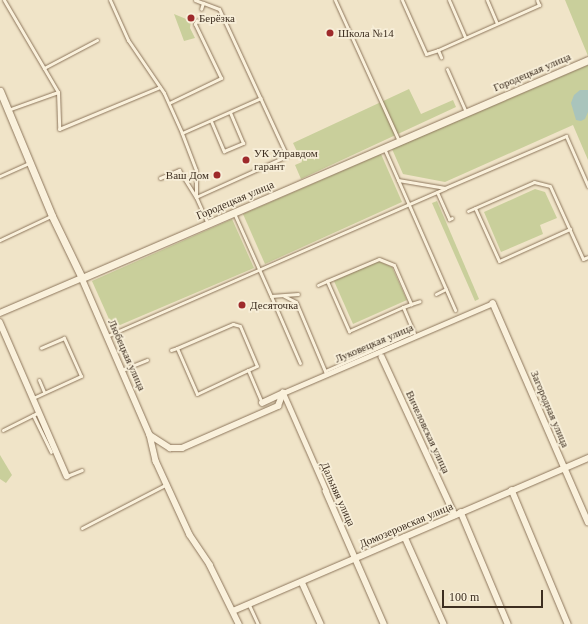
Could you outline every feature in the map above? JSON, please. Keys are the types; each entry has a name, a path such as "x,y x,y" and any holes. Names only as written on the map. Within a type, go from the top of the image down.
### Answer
{"street":[{"name":"Городецкая улица","path":"0,313 588,60"},
{"name":"Любецкая улица","path":"0,91 2,102 8,110 52,216 82,278 150,435 156,460 190,535 210,565 239,624"},
{"name":"Луковецкая улица","path":"262,403 414,334 493,303"},
{"name":"Загородная улица","path":"493,303 588,522"},
{"path":"0,322 67,476"},
{"name":"Вичеловская улица","path":"382,357 455,515"},
{"path":"150,435 170,448 182,448 278,406 283,393"},
{"name":"Дальняя улица","path":"283,393 384,624"},
{"name":"Домозеровская улица","path":"233,611 588,458"},
{"path":"512,490 568,624"},
{"path":"462,512 508,624"},
{"path":"405,537 444,624"},
{"path":"302,582 321,624"}],"lane":[{"path":"4,0 58,92 59,129 160,86"},
{"path":"110,0 128,40 160,86 169,103 196,170 196,197"},
{"path":"195,0 219,9 287,156 196,197"},
{"path":"335,0 399,141"},
{"path":"402,0 426,54 539,5 537,0"},
{"path":"449,0 465,37"},
{"path":"488,0 497,23"},
{"path":"201,9 203,3"},
{"path":"169,103 221,78 195,24 197,20"},
{"path":"44,68 97,40"},
{"path":"438,50 441,57"},
{"path":"447,69 466,112"},
{"path":"8,110 58,92"},
{"path":"182,133 261,98"},
{"path":"211,121 224,151 243,143 230,112"},
{"path":"106,336 260,271 445,188 566,136 588,186"},
{"path":"384,148 455,310"},
{"path":"0,176 30,163"},
{"path":"160,178 179,170 196,197 208,224"},
{"path":"398,180 445,188"},
{"path":"468,211 534,182 550,186 583,259 588,257"},
{"path":"437,192 449,219 452,218"},
{"path":"475,208 498,261 570,229"},
{"path":"234,213 300,363"},
{"path":"0,240 52,216"},
{"path":"318,285 378,259 394,265 411,304"},
{"path":"327,281 350,331 420,301"},
{"path":"436,294 446,289"},
{"path":"271,296 298,294"},
{"path":"284,296 296,302 325,371 414,334 403,308"},
{"path":"171,350 233,324 240,326 257,366 197,394 177,348"},
{"path":"33,398 81,376 64,338 41,348"},
{"path":"122,370 147,360"},
{"path":"248,370 262,403"},
{"path":"39,380 44,392"},
{"path":"2,430 39,412"},
{"path":"33,415 51,452"},
{"path":"67,476 82,470"},
{"path":"82,528 167,484"},
{"path":"249,605 258,624"}],"green space":[{"path":"565,0 588,0 588,56"},
{"path":"174,14 191,21 190,28 195,38 184,41"},
{"path":"588,65 588,160 573,125 445,182 403,174 392,149"},
{"path":"409,89 421,114 453,100 456,107 301,179 295,165 302,162 293,143"},
{"path":"381,154 402,202 265,264 243,214"},
{"path":"535,189 545,192 557,218 540,225 543,234 501,252 484,212"},
{"path":"437,201 479,299 475,301 432,203"},
{"path":"232,219 254,268 113,328 92,281"},
{"path":"378,261 392,267 407,300 353,324 334,281"},
{"path":"0,455 12,475 6,483 0,479"}],"water":[{"path":"580,90 588,90 588,112 585,119 581,121 576,120 571,103 574,95"}],"place":[{"name":"Берёзка","path":"191,18"},
{"name":"Школа №14","path":"330,33"},
{"name":"УК Управдом гарант","path":"246,160"},
{"name":"Ваш Дом","path":"217,175"},
{"name":"Десяточка","path":"242,305"}]}
